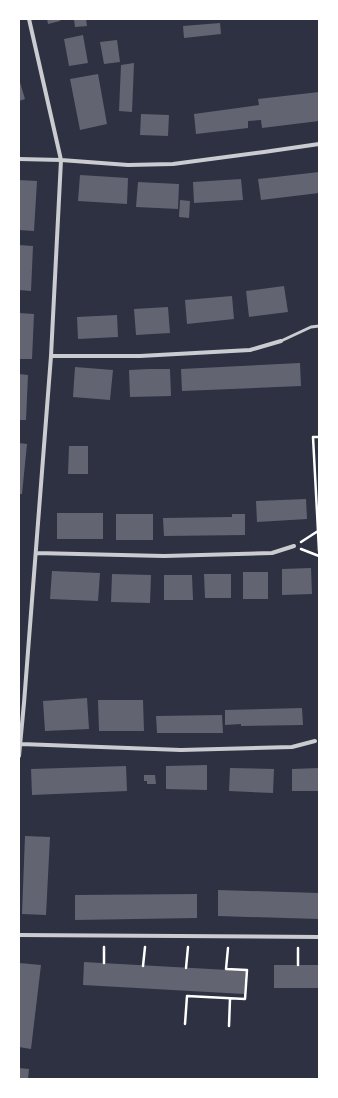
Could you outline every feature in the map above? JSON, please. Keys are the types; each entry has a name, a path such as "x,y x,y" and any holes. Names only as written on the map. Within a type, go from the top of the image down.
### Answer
{"street":[{"path":"19,756 51,356 61,160 29,19"},
{"path":"19,158 128,165 174,164 319,144"},
{"path":"51,356 140,356 250,350 281,340"},
{"path":"36,553 164,556 272,553 294,546"},
{"path":"21,744 181,750 292,747 315,741"},
{"path":"19,935 319,937"}],"lane":[{"path":"281,340 311,327 319,326"}],"path":[{"path":"319,437 313,437 319,551"},
{"path":"294,546 318,531"},
{"path":"294,546 319,556"},
{"path":"104,947 104,963"},
{"path":"143,966 145,947"},
{"path":"186,968 188,947"},
{"path":"185,1024 187,996 245,1000 247,970 226,970 228,948"},
{"path":"298,948 298,965"},
{"path":"228,1026 230,999"}],"building":[{"path":"47,19 60,19 60,21 48,24"},
{"path":"74,19 86,19 87,26 75,27"},
{"path":"220,23 221,34 184,38 183,26"},
{"path":"83,35 88,63 69,66 64,39"},
{"path":"117,40 120,62 104,64 100,42"},
{"path":"134,63 132,112 119,111 121,65"},
{"path":"98,74 107,124 80,130 70,79"},
{"path":"19,79 25,99 19,101"},
{"path":"319,92 319,121 262,128 261,120 248,121 248,128 196,134 194,114 259,105 258,99"},
{"path":"141,114 169,115 168,136 140,135"},
{"path":"319,172 319,193 261,200 258,179"},
{"path":"80,175 128,178 127,204 78,201"},
{"path":"241,179 243,200 194,203 193,182"},
{"path":"19,180 37,181 34,231 19,230"},
{"path":"138,182 179,184 178,209 136,207"},
{"path":"180,200 190,201 189,218 179,217"},
{"path":"19,245 33,246 31,291 19,290"},
{"path":"284,286 288,312 249,317 246,291"},
{"path":"232,296 234,319 187,324 185,300"},
{"path":"168,307 170,333 136,335 134,309"},
{"path":"19,313 34,314 32,359 19,359"},
{"path":"117,315 118,337 78,339 77,317"},
{"path":"300,363 301,386 182,391 181,369"},
{"path":"75,367 113,370 110,400 73,397"},
{"path":"170,369 171,396 130,397 129,370"},
{"path":"19,374 28,375 26,420 19,420"},
{"path":"19,443 27,444 22,494 19,494"},
{"path":"69,446 88,446 88,474 68,474"},
{"path":"306,499 307,519 257,522 256,501"},
{"path":"57,513 103,513 103,539 57,539"},
{"path":"116,514 153,514 153,540 116,540"},
{"path":"232,514 245,514 245,535 164,536 163,518 232,517"},
{"path":"311,568 312,594 282,595 282,569"},
{"path":"52,571 100,573 98,601 50,599"},
{"path":"243,572 268,572 268,599 243,599"},
{"path":"112,574 151,575 150,603 111,602"},
{"path":"204,574 231,574 231,598 205,598"},
{"path":"164,575 192,575 193,600 164,600"},
{"path":"87,698 89,729 45,731 43,701"},
{"path":"98,700 143,700 144,731 99,731"},
{"path":"302,708 303,725 225,725 225,710"},
{"path":"222,715 223,733 157,733 156,716"},
{"path":"207,765 207,790 166,789 166,766"},
{"path":"126,766 127,791 32,795 31,769"},
{"path":"230,768 274,769 273,793 229,791"},
{"path":"319,768 319,791 292,791 292,769"},
{"path":"144,775 155,775 156,784 147,784 147,781 144,781"},
{"path":"25,836 50,837 46,915 22,914"},
{"path":"218,890 319,893 319,919 218,916"},
{"path":"197,894 197,918 75,920 75,895"},
{"path":"84,962 246,971 244,994 83,985"},
{"path":"19,963 41,965 31,1049 19,1047"},
{"path":"274,965 319,965 319,988 274,988"},
{"path":"19,1068 29,1069 28,1079 19,1079"}]}
